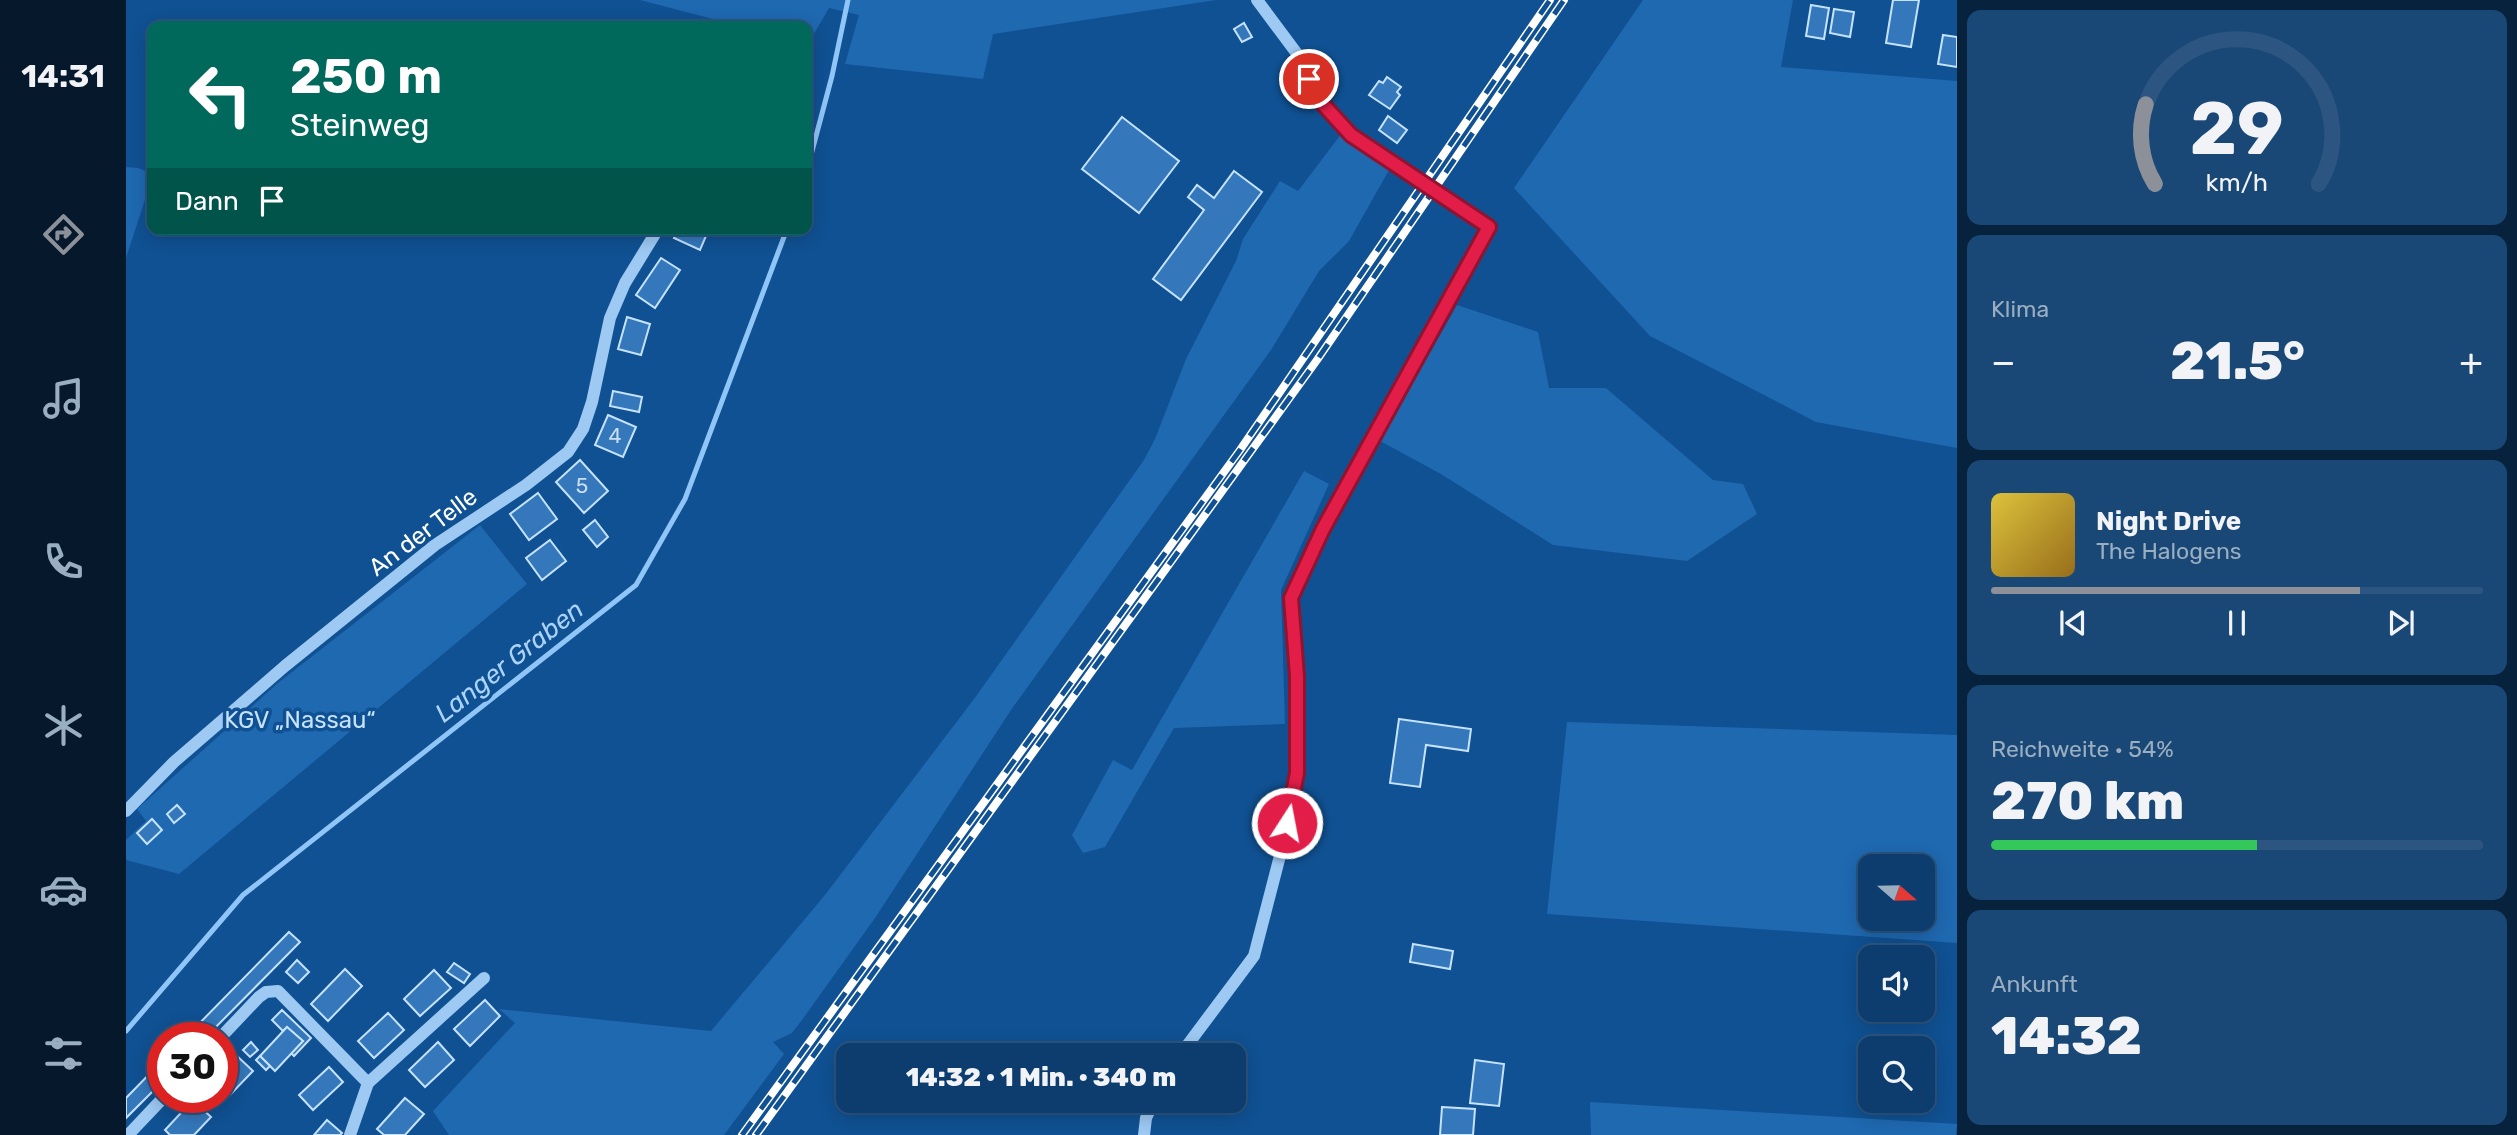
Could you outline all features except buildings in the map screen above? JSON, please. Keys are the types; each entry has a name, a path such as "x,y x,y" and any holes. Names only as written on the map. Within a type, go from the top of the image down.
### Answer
{"street":[{"path":"1189,1043 1254,956 1282,848 1297,773 1297,676 1291,598 1323,529 1489,227 1351,135 1321,102 1298,55 1257,0"},
{"name":"An der Telle","path":"126,811 174,762 285,666 435,545 552,466 568,452 583,429 593,402 610,318 625,283 653,235"},
{"path":"350,1135 368,1083 484,978"},
{"path":"235,1022 259,997 266,992 278,991 368,1083"},
{"path":"128,1135 149,1113"},
{"path":"1144,1135 1148,1113"}],"green space":[{"path":"640,0 1216,0 993,34 983,79 845,64 859,15 829,8 812,37 812,21 721,21"},
{"path":"1643,0 1793,0 1781,67 1957,81 1957,448 1816,422 1650,336 1514,188"},
{"path":"1345,129 1393,163 1349,241 1319,271 1271,350 1011,710 875,918 802,1020 792,1033 773,1042 784,1054 724,1135 449,1135 433,1111 515,1023 499,1009 711,1031 825,895 974,699 1144,460 1186,359 1236,261 1243,239 1280,181 1298,191"},
{"path":"126,167 147,172 147,193 126,258"},
{"path":"1457,305 1538,332 1549,388 1606,388 1713,480 1743,484 1757,514 1687,561 1553,545 1441,474 1380,441"},
{"path":"1304,471 1329,484 1281,590 1285,724 1174,728 1105,847 1083,853 1072,835 1113,760 1132,770"},
{"name":"KGV „Nassau“","path":"480,525 527,584 179,874 126,860 126,840 146,821 137,809 278,683"},
{"path":"1567,722 1957,735 1957,943 1547,914"},
{"path":"1590,1102 1957,1124 1956,1135 1591,1135"}],"waterway":[{"name":"Langer Graben","path":"812,151 848,0"},
{"name":"Langer Graben","path":"126,1031 243,895 636,585 685,499 785,235"}],"railway":[{"path":"742,1135 1240,450 1550,0"},
{"path":"756,1135 1317,360 1564,0"}],"route":[{"path":"1287,823 1297,773 1297,676 1291,598 1323,529 1427,335 1489,227 1351,135 1321,102 1309,79"}]}
